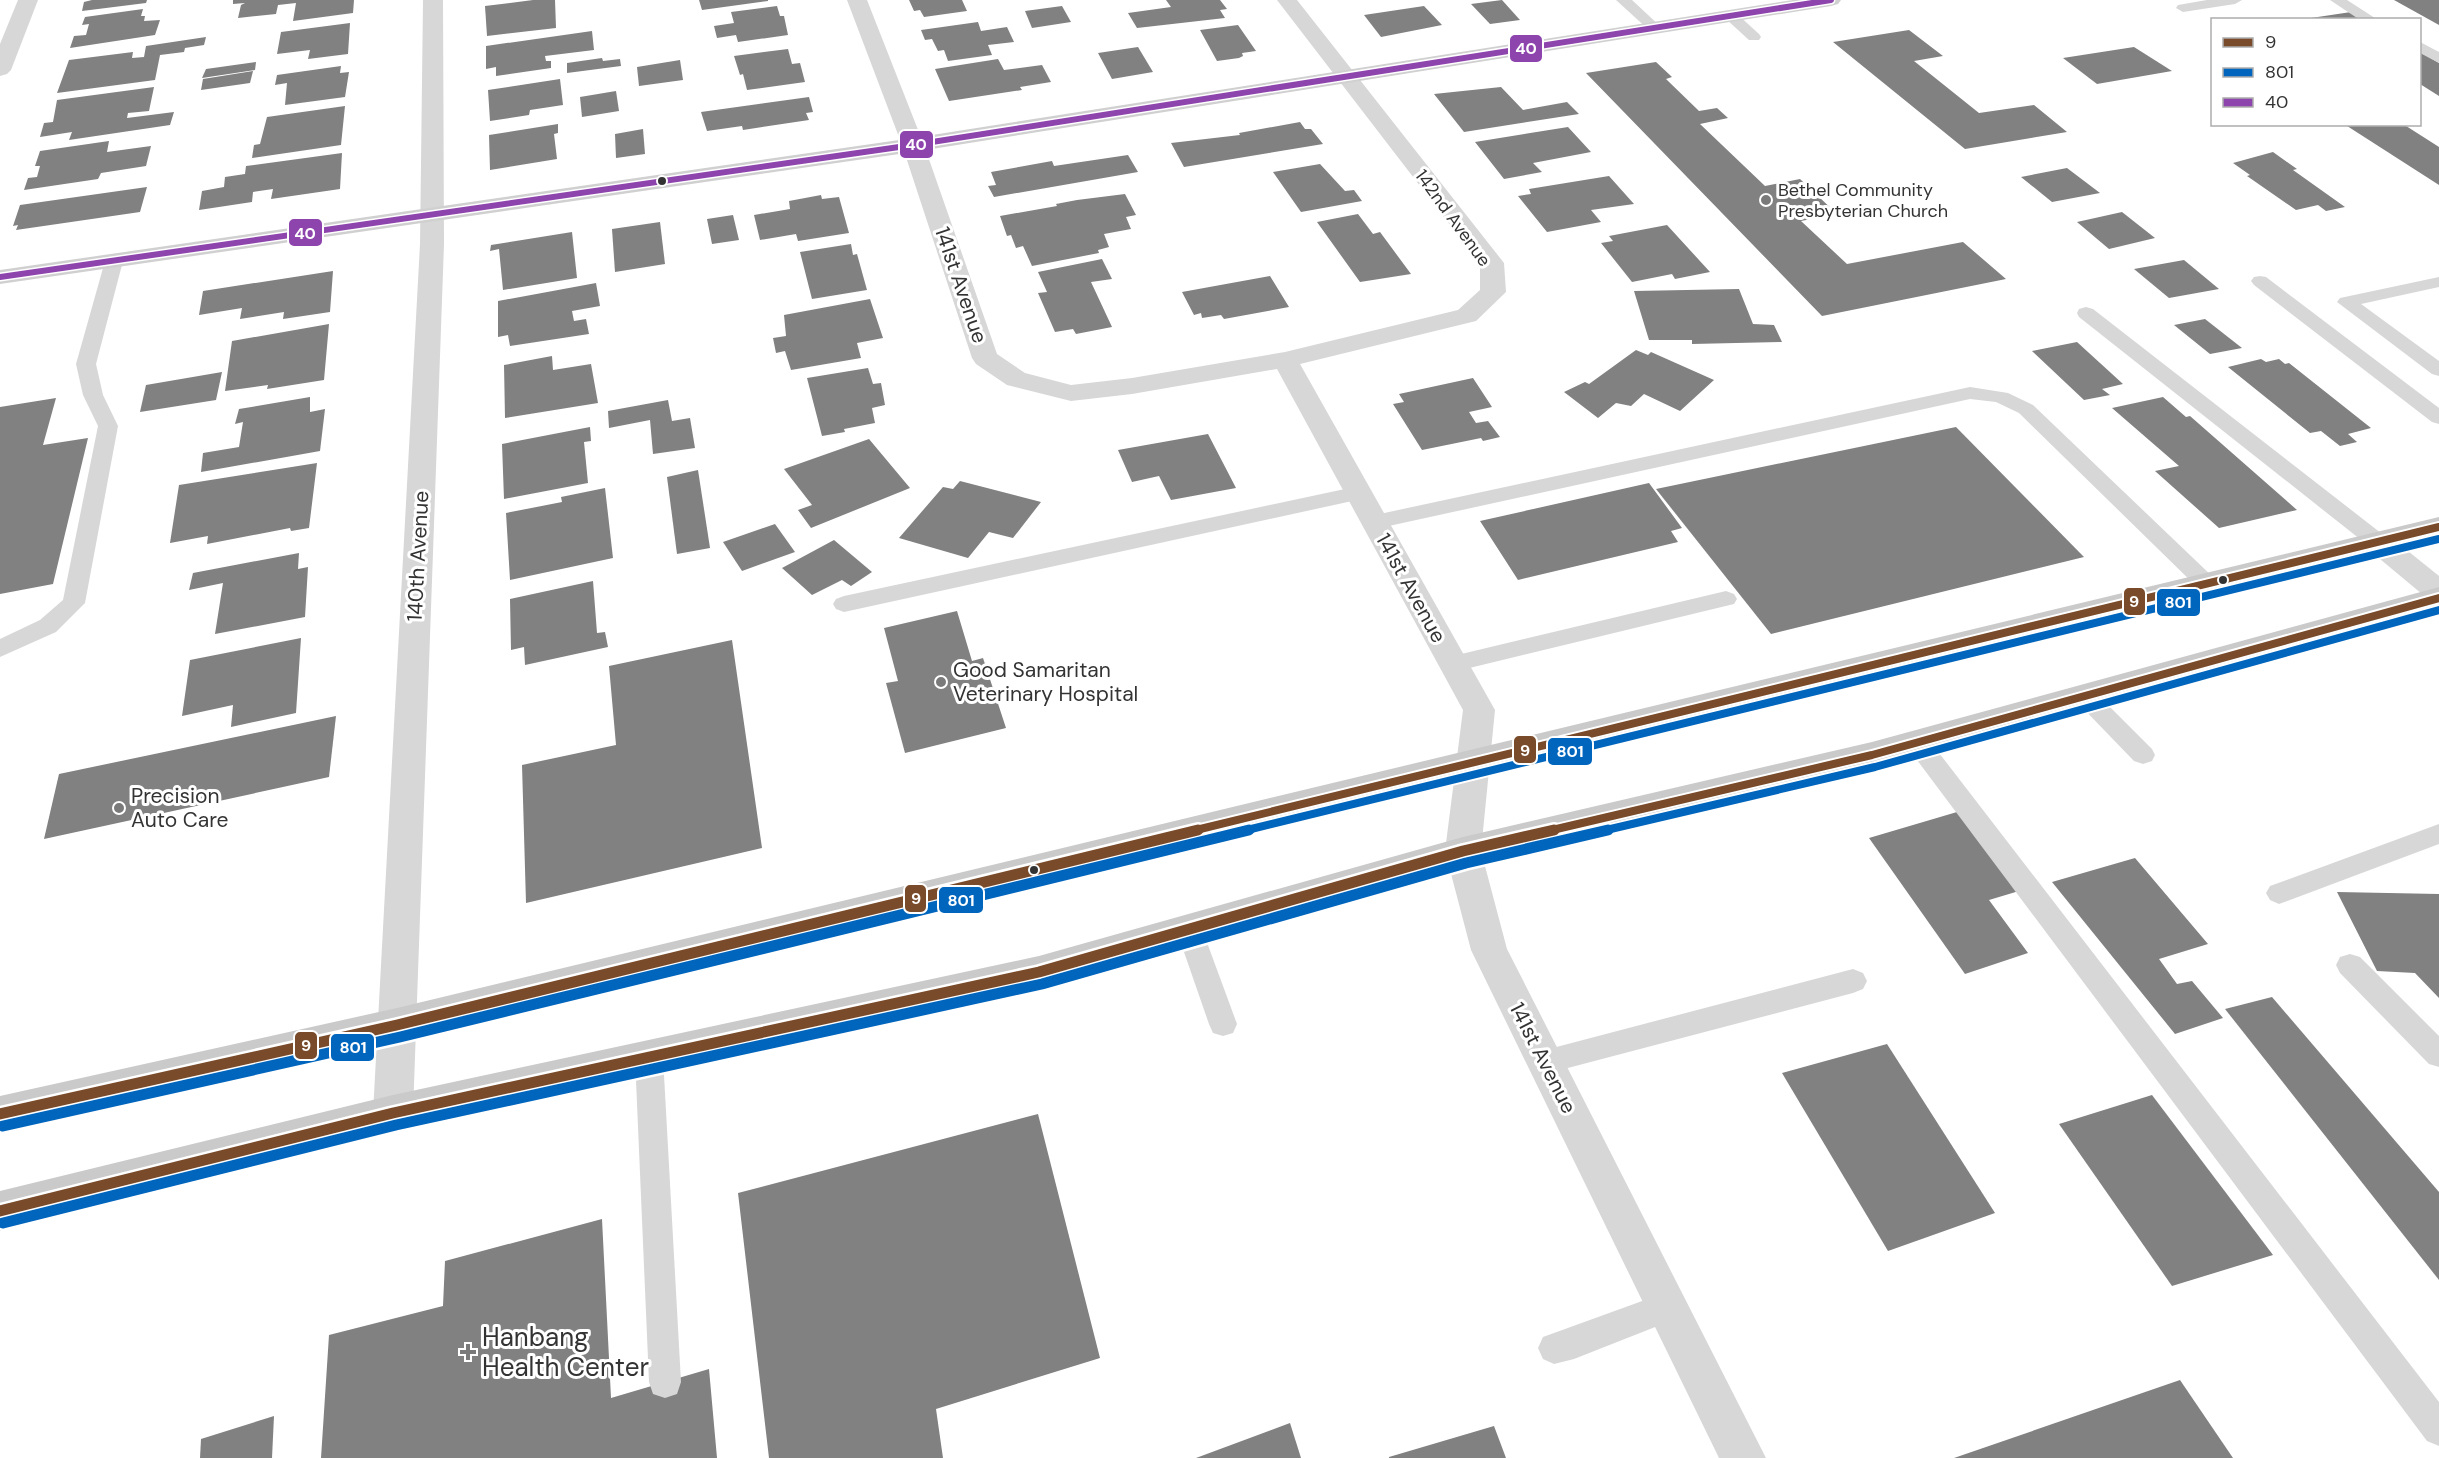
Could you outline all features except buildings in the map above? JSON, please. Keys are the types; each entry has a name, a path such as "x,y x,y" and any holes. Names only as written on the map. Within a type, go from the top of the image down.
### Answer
{"main road":[{"path":"0,277 913,145 1831,0"},
{"path":"0,1114 397,1024 1473,764 2439,527"},
{"path":"0,1211 393,1113 1039,972 1463,851 1872,755 2439,598"}],"street":[{"path":"0,70 28,0"},
{"name":"140th Avenue","path":"393,1113 433,215 433,0"},
{"name":"141st Avenue","path":"857,0 913,145 986,358 1016,379 1071,393 1132,386 1285,360 1479,710 1463,851 1489,950 1743,1458"},
{"name":"142nd Avenue","path":"1285,360 1467,316 1493,292 1492,263 1287,0"},
{"path":"2378,542 2439,592"}],"lane":[{"path":"1623,0 1655,28"},
{"path":"2183,8 2235,0"},
{"path":"2337,0 2368,18"},
{"path":"1731,16 1754,37"},
{"path":"2421,48 2439,58"},
{"path":"0,649 48,626 74,603 108,426 93,395 86,364 114,261"},
{"path":"2260,281 2439,418"},
{"path":"2439,282 2346,302 2439,370"},
{"path":"2086,314 2378,542"},
{"path":"1375,522 1970,393 2001,396 2026,409 2207,584"},
{"path":"844,604 1359,493"},
{"path":"1453,664 1726,599"},
{"path":"2085,696 2143,755"},
{"path":"1917,742 2439,1429"},
{"path":"2279,893 2439,834"},
{"path":"1189,929 1223,1024"},
{"path":"2350,965 2439,1055"},
{"path":"1545,1062 1853,981"},
{"path":"649,1057 665,1382"},
{"path":"1554,1348 1574,1343 1667,1307"}],"transit line":[{"name":"40","path":"0,277 913,145 1831,0"},
{"name":"9","path":"0,1114 397,1025 2439,527"},
{"name":"801","path":"3,1126 400,1037 2439,539"},
{"name":"9","path":"0,1211 393,1113 1039,972 1463,851 1872,755 2439,598"},
{"name":"801","path":"3,1223 396,1125 1042,984 1466,863 1875,767 2439,610"}],"place":[{"name":"Bethel Community Presbyterian Church","path":"1766,200"},
{"name":"Good Samaritan Veterinary Hospital","path":"941,682"},
{"name":"Precision Auto Care","path":"119,808"},
{"name":"Hanbang Health Center","path":"468,1352"}]}
